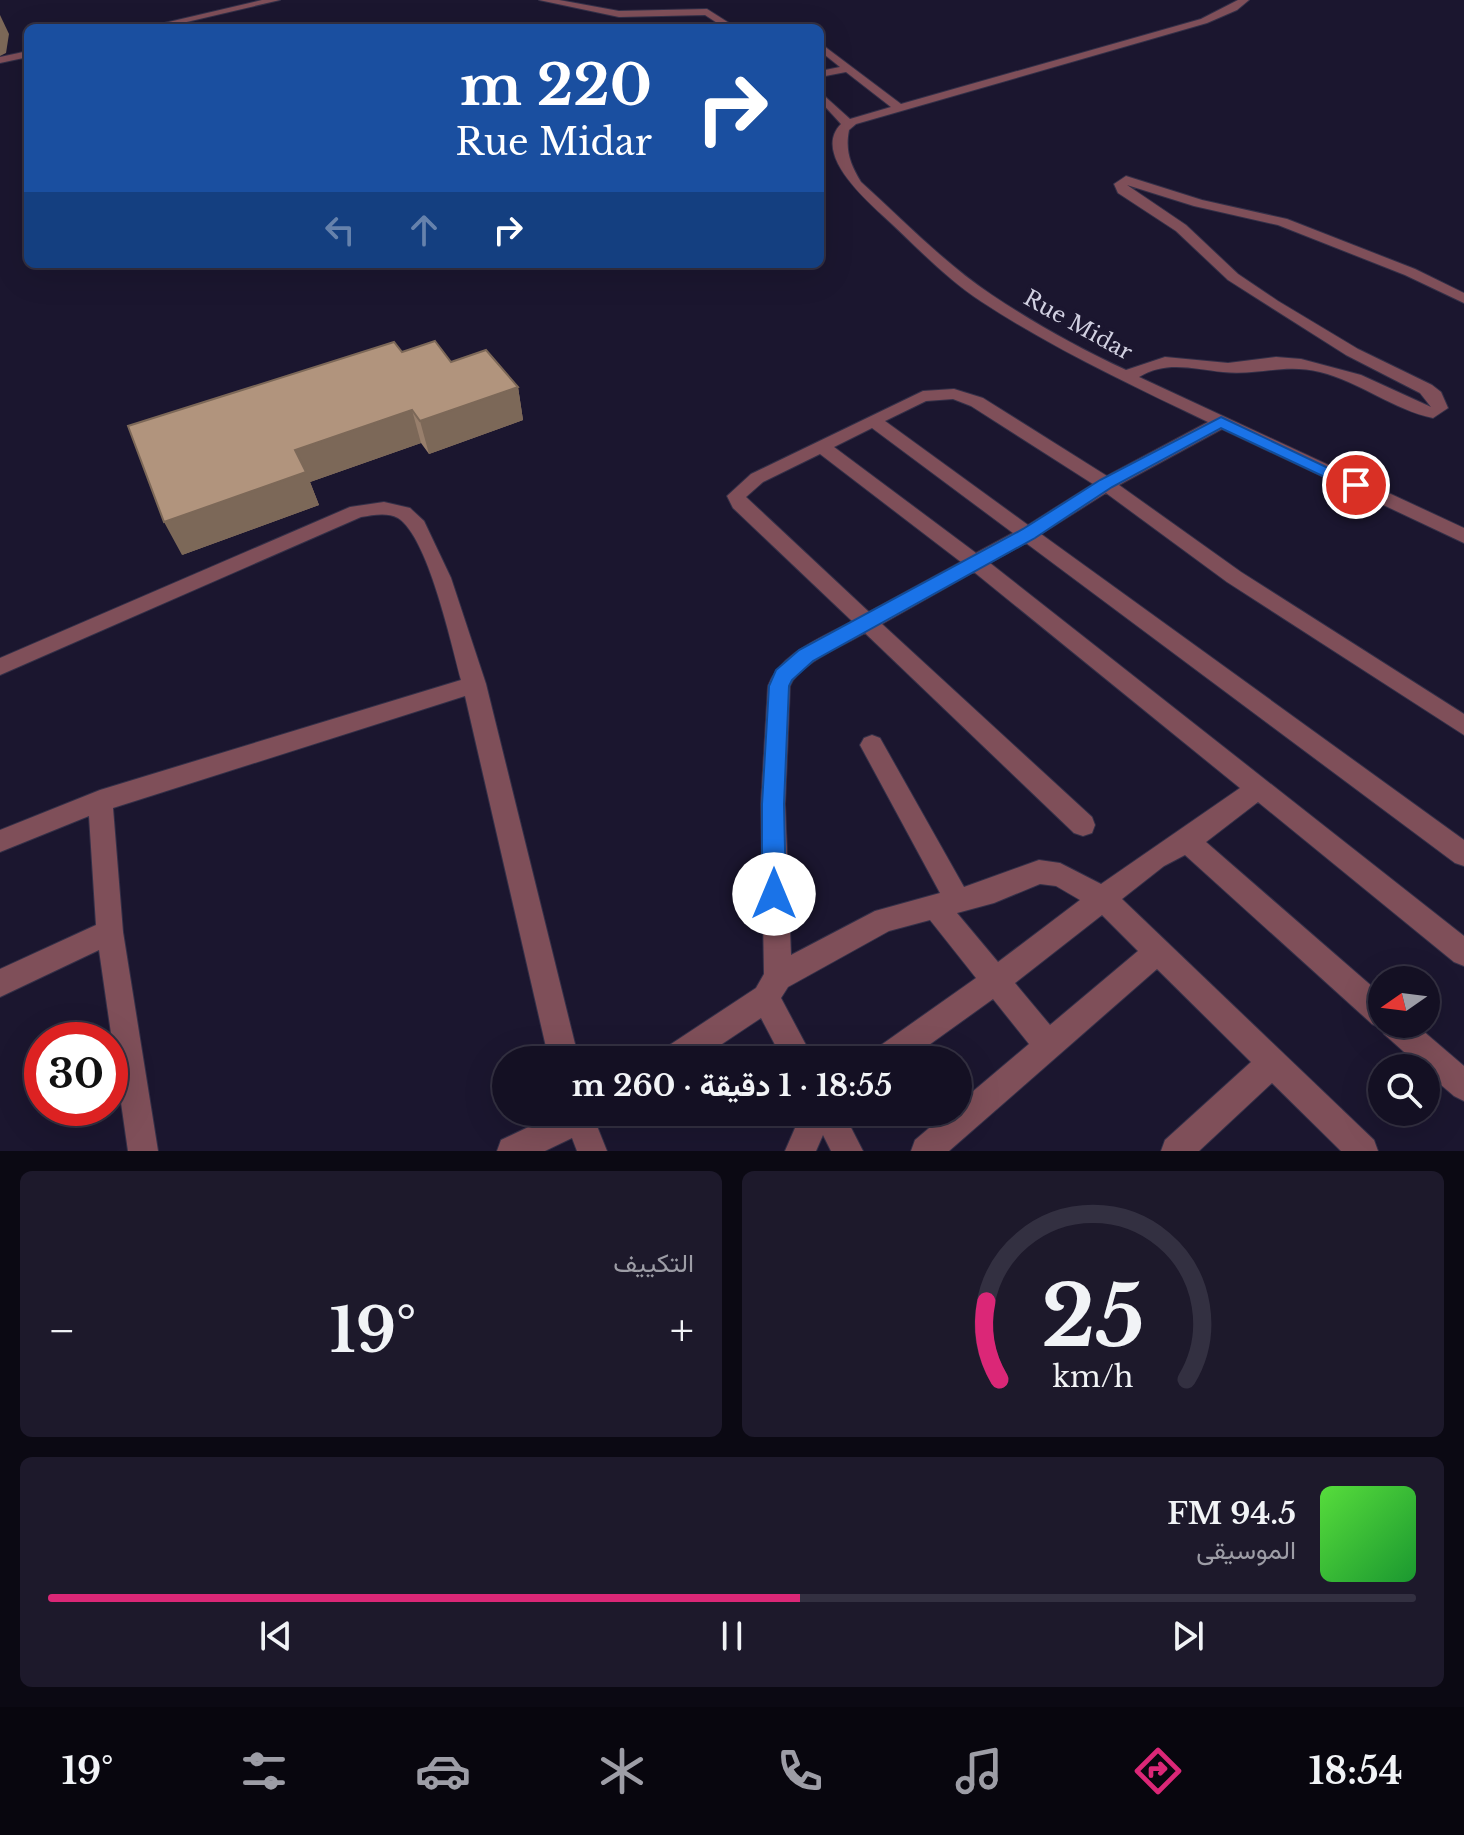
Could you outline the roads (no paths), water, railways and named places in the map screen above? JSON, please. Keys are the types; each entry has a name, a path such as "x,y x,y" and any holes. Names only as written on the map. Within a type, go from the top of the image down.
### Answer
{"street":[{"path":"166,24 275,0"},
{"path":"544,0 619,14 709,13 726,24"},
{"path":"826,107 840,130 949,92 1204,21 1234,8 1244,0"},
{"path":"824,49 899,108"},
{"path":"0,60 24,55"},
{"path":"824,73 850,68"},
{"name":"Rue Midar","path":"840,130 841,155 856,184 951,271 1035,329 1127,377 1464,536"},
{"path":"1127,377 1144,366 1160,361 1230,368 1291,363 1352,378 1423,411 1433,413 1440,408 1435,396 1426,389 1311,328 1233,277 1181,228 1123,190 1120,184 1126,180 1199,203 1282,222 1410,272 1464,299"},
{"path":"1083,825 740,504 736,496 757,478 923,396 954,394 977,402 1106,484 1234,577 1464,726"},
{"path":"872,420 1464,855"},
{"path":"794,1046 772,987 773,804 779,686 792,666 867,621 1029,533 1106,484 1221,422"},
{"path":"820,445 976,563 1464,953"},
{"path":"0,667 357,511 381,507 399,510 412,518 426,543 475,684 561,1046"},
{"path":"0,841 100,801 475,684"},
{"path":"872,745 946,903 995,981 1047,1044"},
{"path":"904,1046 995,981 1155,858 1187,841 1257,789"},
{"path":"100,801 110,932 143,1151"},
{"path":"1187,841 1368,1002"},
{"path":"691,1046 772,987 884,920 994,891 1039,872 1060,875 1104,899 1363,1151"},
{"path":"0,983 110,932"},
{"path":"926,1151 1047,1044 1054,1044 1157,952"},
{"path":"1410,1038 1464,1086"},
{"path":"1176,1151 1272,1063"},
{"path":"512,1151 561,1126"},
{"path":"586,1126 592,1151"},
{"path":"800,1151 812,1126"},
{"path":"835,1126 848,1151"}]}
